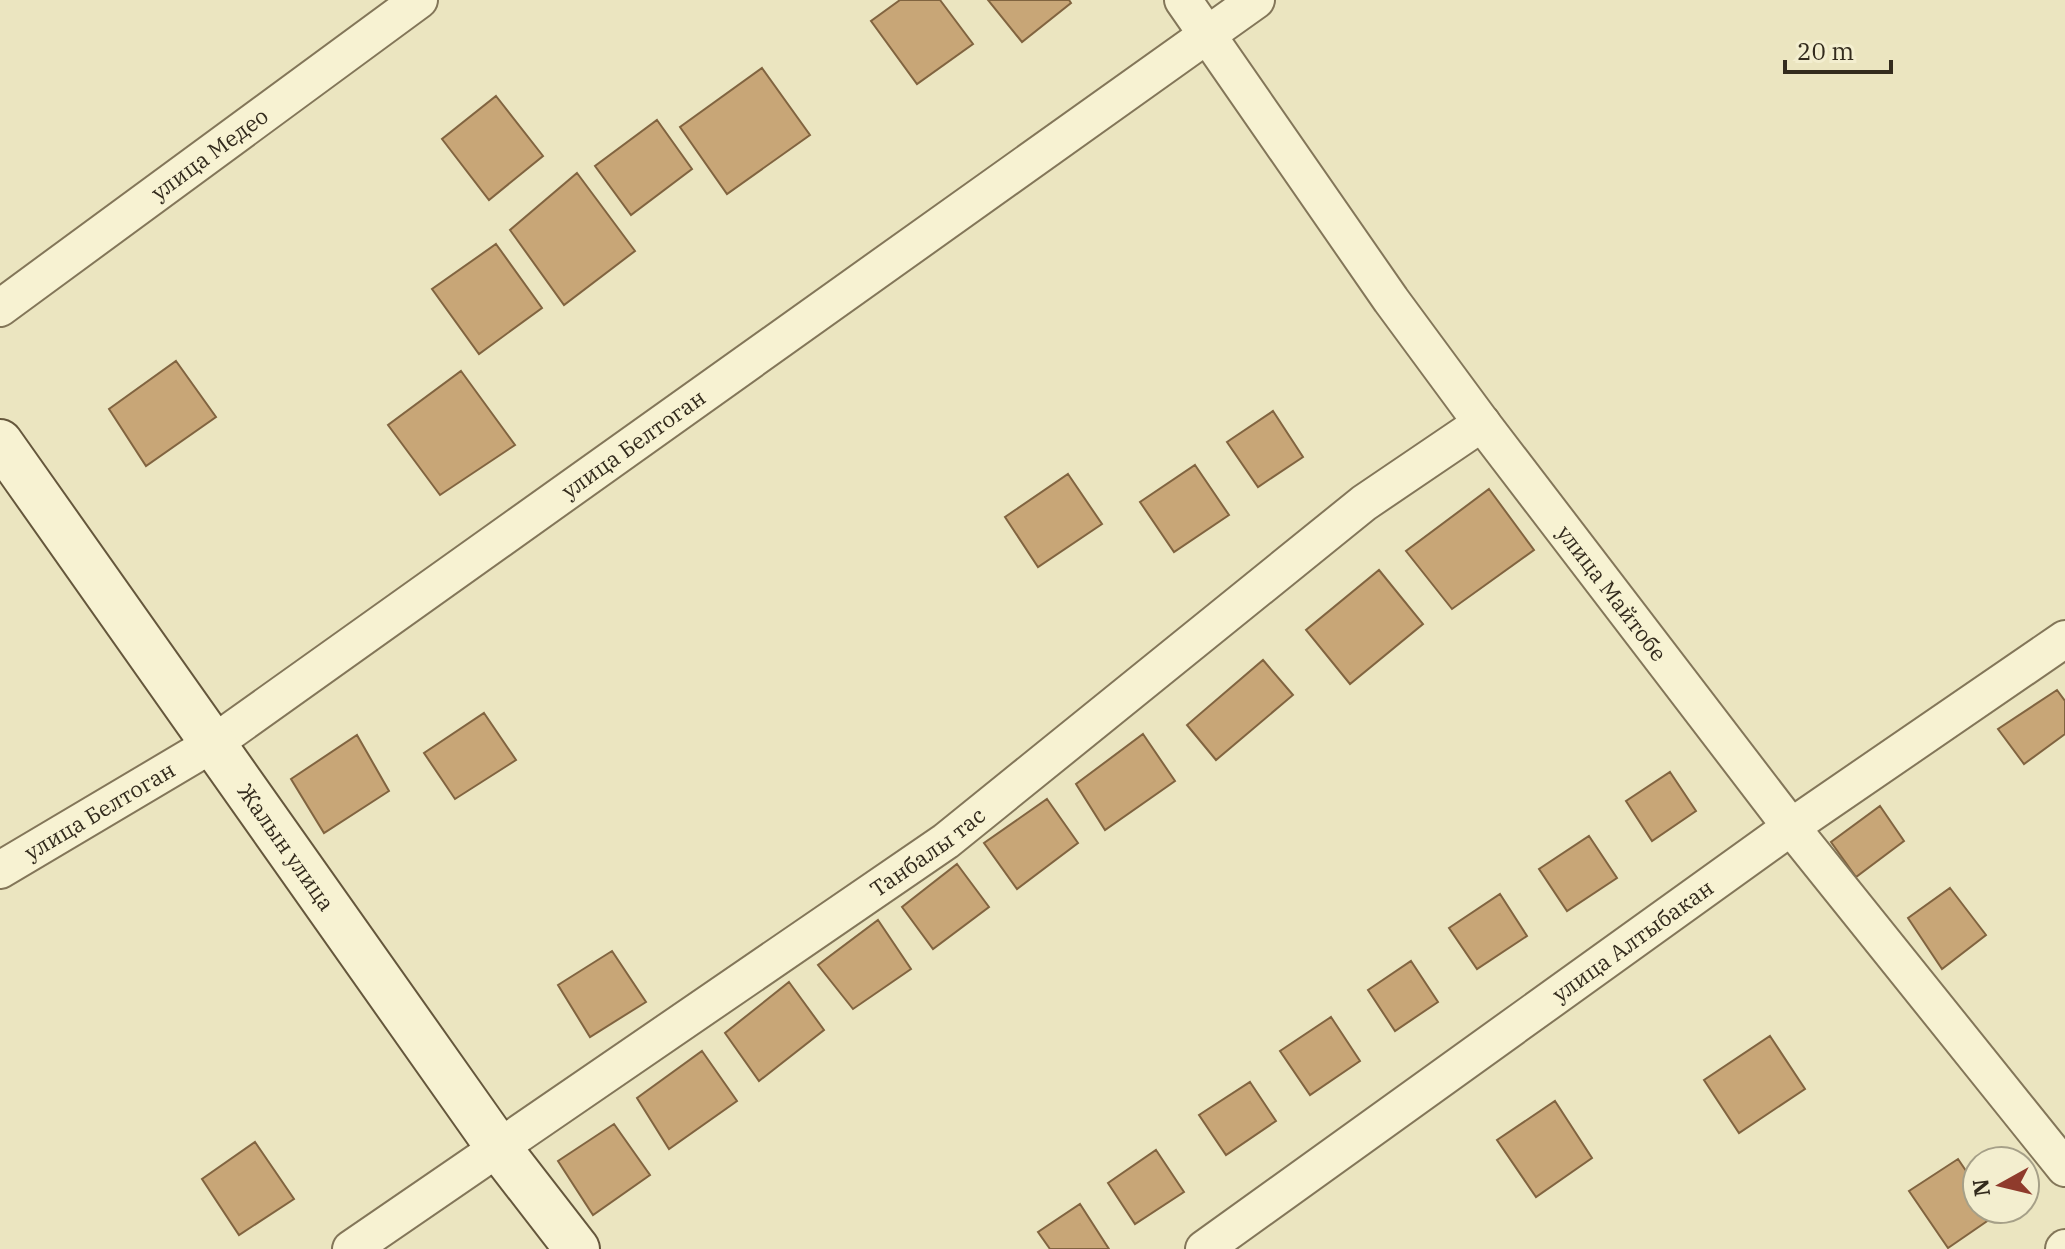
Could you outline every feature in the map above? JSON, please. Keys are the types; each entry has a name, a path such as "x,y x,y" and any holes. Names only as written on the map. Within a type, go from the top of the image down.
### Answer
{"street":[{"name":"улица Медео","path":"0,308 419,0"},
{"name":"улица Майтобе","path":"1183,0 1391,300 1482,423 1791,827 2065,1168"},
{"name":"улица Белтоган","path":"0,870 214,743 1256,0"},
{"name":"Танбалы тас","path":"351,1249 946,841 1364,503 1482,423"},
{"name":"Жалын улица","path":"0,442 498,1147 577,1249"},
{"name":"улица Алтыбакан","path":"1204,1249 1791,827 2065,639"}],"building":[{"path":"900,0 940,0 973,44 917,84 871,21"},
{"path":"988,0 1069,0 1071,3 1022,42"},
{"path":"762,68 810,135 727,194 680,127"},
{"path":"496,96 543,156 489,200 442,139"},
{"path":"657,120 692,169 631,215 595,166"},
{"path":"577,173 635,251 564,305 510,230"},
{"path":"496,244 542,308 479,354 432,289"},
{"path":"176,361 216,417 146,466 109,409"},
{"path":"461,371 515,445 440,495 388,425"},
{"path":"1273,411 1303,457 1258,487 1227,442"},
{"path":"1195,465 1229,515 1174,552 1140,502"},
{"path":"1068,474 1102,524 1038,567 1005,517"},
{"path":"1489,489 1534,550 1452,609 1406,551"},
{"path":"1379,570 1423,624 1350,684 1306,630"},
{"path":"1263,660 1293,695 1216,760 1187,725"},
{"path":"2057,690 2065,701 2065,734 2024,764 1998,729"},
{"path":"484,713 516,760 455,799 424,753"},
{"path":"1143,734 1175,781 1105,830 1076,784"},
{"path":"357,735 389,791 324,833 291,779"},
{"path":"1670,772 1696,811 1652,841 1626,801"},
{"path":"1047,799 1078,843 1017,889 984,843"},
{"path":"1880,806 1904,841 1856,877 1831,842"},
{"path":"1589,836 1617,878 1567,911 1539,869"},
{"path":"957,864 989,907 933,949 902,907"},
{"path":"1950,888 1986,935 1942,969 1908,918"},
{"path":"1500,894 1527,936 1477,969 1449,928"},
{"path":"878,920 911,969 853,1009 818,965"},
{"path":"612,951 646,1002 590,1037 558,985"},
{"path":"1411,961 1438,1002 1395,1031 1368,990"},
{"path":"789,982 824,1030 759,1081 725,1033"},
{"path":"1331,1017 1360,1061 1310,1095 1280,1051"},
{"path":"1770,1036 1805,1089 1739,1133 1704,1080"},
{"path":"702,1051 737,1101 669,1149 637,1098"},
{"path":"1250,1082 1276,1121 1226,1155 1199,1115"},
{"path":"1555,1101 1592,1158 1536,1197 1497,1140"},
{"path":"614,1124 650,1175 593,1215 558,1161"},
{"path":"255,1142 294,1199 239,1235 202,1179"},
{"path":"1156,1150 1184,1192 1135,1224 1108,1183"},
{"path":"1958,1159 1961,1163 1961,1225 1981,1225 1948,1248 1909,1191"},
{"path":"1080,1204 1109,1249 1050,1249 1038,1232"}]}
